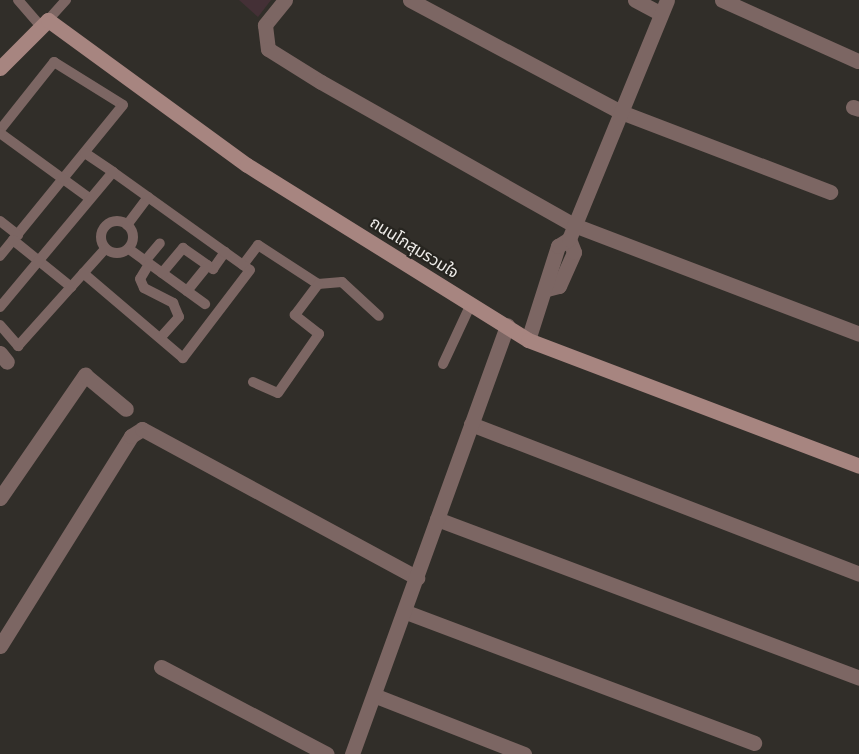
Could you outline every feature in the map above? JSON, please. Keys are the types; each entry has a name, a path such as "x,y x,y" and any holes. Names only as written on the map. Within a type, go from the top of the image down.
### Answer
{"street":[{"path":"285,0 265,25 268,49 571,232 859,334"},
{"path":"410,0 621,112 830,192"},
{"path":"528,340 547,289 559,286 574,252 571,232 663,6 635,0"},
{"path":"722,0 858,61"},
{"path":"0,68 44,22"},
{"name":"ถนนโกสุมรวมใจ","path":"44,22 247,165 528,340 859,466"},
{"path":"352,754 376,696 507,325"},
{"path":"0,498 85,375 126,409"},
{"path":"471,424 859,574"},
{"path":"0,646 131,436 142,429 417,579"},
{"path":"437,519 859,678"},
{"path":"406,612 754,743"},
{"path":"161,667 327,754"},
{"path":"376,696 524,754"}],"lane":[{"path":"18,0 44,22 66,0"},
{"path":"0,256 63,180 85,153 123,105 54,62 0,131 63,180 89,198"},
{"path":"83,273 183,358 250,270 85,153"},
{"path":"0,307 112,172"},
{"path":"127,225 148,198"},
{"path":"0,221 38,260 71,287"},
{"path":"127,225 106,225 101,234 105,249 114,254 129,249"},
{"path":"127,225 133,234 129,249"},
{"path":"160,243 147,262 140,279 144,288 173,303 179,316 160,338"},
{"path":"243,265 258,245 318,284 342,282 379,316"},
{"path":"162,273 183,248 213,269 225,252"},
{"path":"0,325 18,346 105,249"},
{"path":"129,249 205,304"},
{"path":"187,291 208,265"},
{"path":"253,382 278,393 319,334 295,315 318,284"},
{"path":"443,364 471,304"}],"shaded area":[{"path":"239,0 271,0 258,17"}]}
